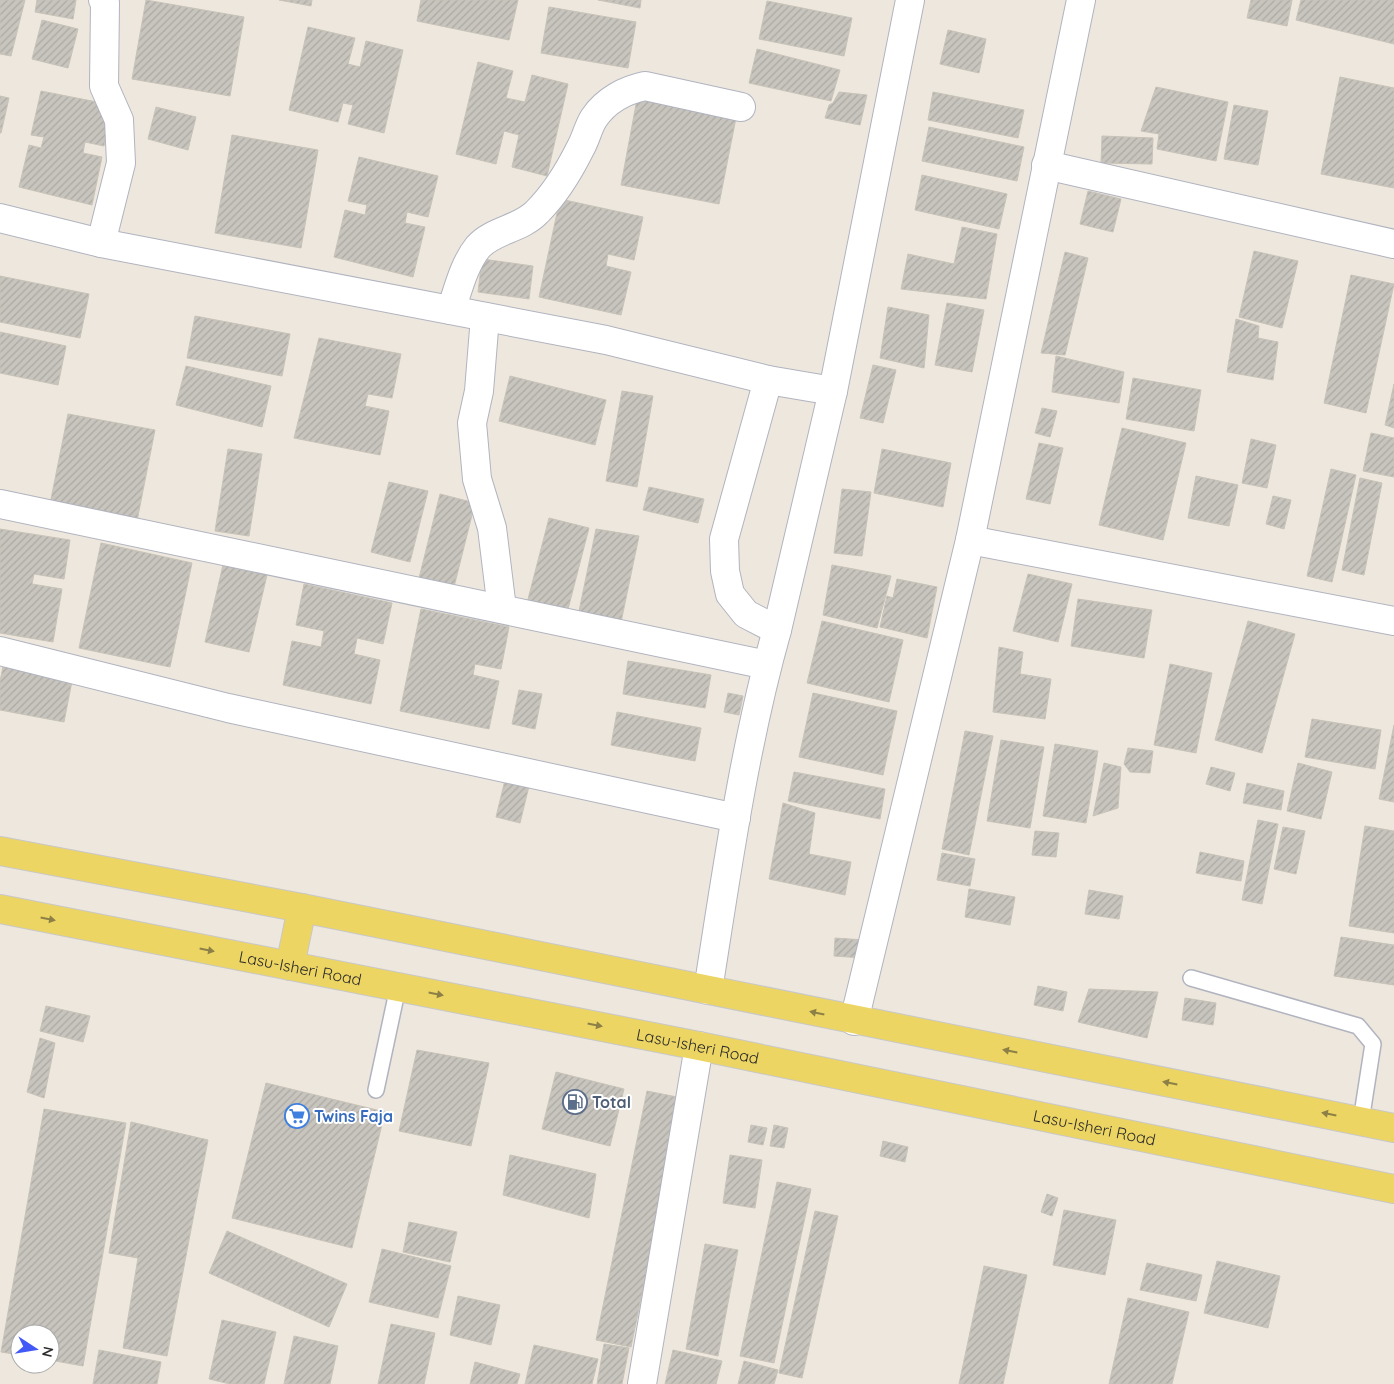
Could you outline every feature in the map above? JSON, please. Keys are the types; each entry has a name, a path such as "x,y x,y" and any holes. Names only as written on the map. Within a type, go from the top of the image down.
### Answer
{"main road":[{"path":"0,851 302,908 854,1021 1394,1128"},
{"path":"290,966 302,908"},
{"name":"Lasu-Isheri Road","path":"0,909 699,1046 1394,1189"}],"street":[{"path":"101,243 122,163 118,120 104,86 105,3 103,0"},
{"path":"708,990 736,818 767,665 834,391 910,0"},
{"path":"854,1021 970,540 1081,0"},
{"path":"451,310 468,264 477,249 490,238 516,226 537,213 581,149 594,118 615,98 629,90 645,86 741,107"},
{"path":"1046,166 1394,244"},
{"path":"0,218 101,243 606,340 768,380 834,391"},
{"path":"485,317 478,391 472,423 476,479 492,528 502,609"},
{"path":"768,380 724,539 725,571 730,594 746,614 777,630"},
{"path":"0,504 767,665"},
{"path":"970,540 1394,621"},
{"path":"0,651 228,708 736,818"},
{"path":"642,1384 699,1046"}],"lane":[{"path":"1191,978 1358,1026 1373,1044 1362,1121"},
{"path":"376,1090 398,987"}],"building":[{"path":"0,0 25,0 11,56 0,54"},
{"path":"37,0 76,0 73,19 35,12"},
{"path":"146,0 244,17 230,96 132,79"},
{"path":"279,0 312,0 311,6"},
{"path":"421,0 518,0 509,40 417,21"},
{"path":"598,0 641,0 640,8"},
{"path":"1251,0 1292,0 1287,26 1247,18"},
{"path":"1301,0 1394,0 1394,44 1296,20"},
{"path":"767,1 852,18 844,56 759,39"},
{"path":"549,7 636,22 628,68 541,53"},
{"path":"42,20 78,29 68,68 32,59"},
{"path":"308,27 355,38 348,64 360,67 366,41 403,50 384,133 348,124 353,105 343,103 338,122 289,110"},
{"path":"948,30 986,39 979,73 940,64"},
{"path":"757,49 840,70 831,101 749,83"},
{"path":"478,62 513,71 506,98 525,102 532,75 568,84 547,176 512,167 519,135 504,131 496,164 456,154"},
{"path":"1340,77 1394,88 1394,188 1321,174"},
{"path":"1156,87 1228,102 1216,161 1157,149 1159,134 1141,131"},
{"path":"41,91 112,105 104,146 85,142 83,153 102,157 92,205 19,187 29,145 41,148 44,137 31,135"},
{"path":"839,92 867,95 860,125 825,118 829,105 833,103"},
{"path":"933,92 1024,110 1018,138 928,120"},
{"path":"0,96 9,98 1,133 0,133"},
{"path":"637,99 736,118 719,204 621,185"},
{"path":"1234,105 1268,111 1258,165 1224,159"},
{"path":"156,107 196,117 188,150 148,139"},
{"path":"929,127 1024,147 1017,181 922,161"},
{"path":"232,135 318,150 301,248 215,233"},
{"path":"1102,136 1153,138 1152,164 1101,163"},
{"path":"359,157 438,176 428,217 407,212 405,223 425,227 413,277 334,257 345,210 365,215 367,205 348,201"},
{"path":"922,175 1007,194 999,229 915,210"},
{"path":"1088,191 1121,199 1113,232 1080,224"},
{"path":"560,199 643,217 634,260 608,254 606,266 631,272 621,315 539,297"},
{"path":"962,227 997,234 986,299 901,289 908,254 954,264"},
{"path":"1254,251 1298,261 1282,328 1239,317"},
{"path":"1065,252 1088,258 1065,355 1041,353"},
{"path":"482,259 533,266 529,299 478,292"},
{"path":"1351,275 1394,284 1366,413 1324,403"},
{"path":"0,276 89,294 80,338 0,322"},
{"path":"947,303 984,310 972,372 935,365"},
{"path":"888,307 929,315 924,368 880,358"},
{"path":"195,316 290,334 282,376 187,358"},
{"path":"1236,319 1259,326 1258,338 1278,342 1273,380 1227,372"},
{"path":"0,332 66,346 58,385 0,373"},
{"path":"319,338 401,354 392,398 368,394 365,406 389,411 380,455 294,438"},
{"path":"1056,356 1124,372 1119,403 1052,392"},
{"path":"873,365 896,370 883,423 860,418"},
{"path":"186,366 271,386 262,427 176,405"},
{"path":"510,376 606,400 595,445 499,421"},
{"path":"1133,378 1201,390 1194,431 1126,419"},
{"path":"1394,384 1394,428 1385,425"},
{"path":"622,391 653,396 637,487 606,481"},
{"path":"1042,408 1057,411 1050,437 1035,433"},
{"path":"68,414 155,430 137,521 50,504"},
{"path":"1122,428 1186,443 1163,540 1099,525"},
{"path":"1371,433 1394,438 1394,477 1363,471"},
{"path":"1251,439 1276,445 1267,488 1242,483"},
{"path":"1039,443 1063,448 1050,504 1026,499"},
{"path":"228,449 262,454 249,536 215,531"},
{"path":"882,449 951,463 943,507 874,493"},
{"path":"1331,469 1356,475 1332,582 1307,576"},
{"path":"1196,476 1238,485 1229,526 1188,518"},
{"path":"1360,478 1382,483 1364,575 1342,570"},
{"path":"389,482 428,491 410,562 371,552"},
{"path":"649,487 704,499 698,523 643,510"},
{"path":"842,489 871,492 862,556 834,553"},
{"path":"440,494 475,503 453,591 418,582"},
{"path":"1273,496 1291,500 1284,529 1266,524"},
{"path":"549,518 589,528 567,613 527,603"},
{"path":"0,529 70,540 64,579 34,574 32,584 62,589 53,642 0,633"},
{"path":"596,529 639,536 620,627 578,616"},
{"path":"101,543 192,563 170,667 79,648"},
{"path":"223,565 267,575 249,652 205,642"},
{"path":"832,565 891,576 877,628 823,615"},
{"path":"1028,574 1072,584 1058,642 1013,631"},
{"path":"897,579 937,587 927,638 880,627 887,596 893,598"},
{"path":"304,584 392,603 383,644 357,638 354,654 380,660 371,704 283,685 292,641 321,647 324,631 296,625"},
{"path":"1078,599 1152,610 1144,658 1071,646"},
{"path":"421,609 509,627 501,669 475,664 473,675 499,681 489,729 400,711"},
{"path":"822,621 903,640 889,702 807,683"},
{"path":"1248,621 1295,634 1262,753 1215,740"},
{"path":"999,647 1023,652 1020,674 1051,679 1045,719 993,712"},
{"path":"628,661 711,675 705,708 623,694"},
{"path":"4,662 73,676 64,722 0,710 0,681"},
{"path":"1170,664 1212,673 1196,753 1154,745"},
{"path":"519,690 542,694 535,729 512,724"},
{"path":"728,693 743,696 739,715 724,712"},
{"path":"813,693 897,711 883,775 799,757"},
{"path":"617,712 701,728 695,761 611,745"},
{"path":"1312,719 1381,730 1375,769 1305,757"},
{"path":"1394,725 1394,802 1379,799"},
{"path":"965,731 993,736 969,855 942,849"},
{"path":"1001,740 1044,747 1030,828 987,821"},
{"path":"1055,744 1098,751 1086,823 1043,816"},
{"path":"1128,748 1153,751 1150,773 1130,772 1124,764"},
{"path":"1104,763 1121,767 1118,808 1093,816"},
{"path":"1298,763 1332,772 1321,819 1287,811"},
{"path":"1211,767 1235,773 1230,791 1206,784"},
{"path":"794,772 885,789 880,819 788,801"},
{"path":"506,776 530,782 520,823 496,817"},
{"path":"1247,783 1284,791 1281,810 1243,803"},
{"path":"783,803 815,813 809,854 851,862 845,895 769,879"},
{"path":"1258,820 1278,824 1262,904 1242,900"},
{"path":"1365,826 1394,831 1394,933 1349,926"},
{"path":"1283,827 1305,831 1296,874 1274,869"},
{"path":"1035,831 1059,833 1056,857 1032,855"},
{"path":"1200,852 1244,861 1241,881 1196,873"},
{"path":"942,853 975,859 970,886 937,880"},
{"path":"969,889 1015,897 1010,925 965,917"},
{"path":"1089,890 1123,896 1119,919 1085,914"},
{"path":"1341,937 1394,945 1394,985 1334,976"},
{"path":"835,938 864,940 863,958 834,956"},
{"path":"1038,986 1067,992 1063,1011 1034,1005"},
{"path":"1089,989 1158,992 1147,1038 1078,1022"},
{"path":"1185,998 1216,1003 1213,1025 1182,1020"},
{"path":"46,1006 90,1016 83,1042 40,1031"},
{"path":"40,1038 55,1043 44,1098 27,1092"},
{"path":"417,1050 489,1063 471,1146 399,1131"},
{"path":"556,1072 624,1089 610,1146 542,1129"},
{"path":"266,1083 385,1112 352,1248 232,1218"},
{"path":"647,1091 682,1098 631,1347 596,1340"},
{"path":"44,1109 126,1123 83,1366 60,1362 60,1324 10,1324 10,1353 1,1352"},
{"path":"131,1122 208,1140 167,1356 123,1348 138,1258 109,1253"},
{"path":"751,1125 767,1128 763,1145 748,1142"},
{"path":"774,1125 788,1128 784,1148 770,1146"},
{"path":"883,1141 908,1147 905,1162 880,1156"},
{"path":"510,1155 596,1174 589,1218 503,1195"},
{"path":"730,1155 762,1160 755,1208 723,1203"},
{"path":"777,1182 811,1189 774,1363 740,1356"},
{"path":"1047,1194 1058,1198 1052,1216 1041,1212"},
{"path":"1064,1210 1116,1220 1105,1275 1053,1265"},
{"path":"815,1211 838,1216 802,1378 779,1373"},
{"path":"409,1222 457,1232 450,1262 403,1252"},
{"path":"227,1231 347,1284 329,1327 209,1273"},
{"path":"705,1244 738,1250 718,1356 686,1349"},
{"path":"382,1249 451,1266 438,1318 369,1302"},
{"path":"1217,1261 1280,1276 1268,1328 1204,1313"},
{"path":"1147,1263 1202,1275 1196,1301 1140,1290"},
{"path":"984,1266 1027,1275 1003,1384 959,1384"},
{"path":"458,1296 500,1305 491,1345 450,1335"},
{"path":"1128,1298 1189,1312 1172,1384 1109,1384"},
{"path":"222,1320 276,1332 264,1384 230,1384 209,1379"},
{"path":"391,1324 435,1333 424,1384 378,1384"},
{"path":"294,1336 338,1346 330,1384 284,1384"},
{"path":"604,1344 629,1348 622,1384 597,1384"},
{"path":"534,1345 598,1359 592,1384 525,1384"},
{"path":"99,1350 161,1362 157,1384 93,1384"},
{"path":"673,1350 722,1361 716,1384 665,1384"},
{"path":"744,1361 778,1370 774,1384 738,1384"},
{"path":"475,1362 520,1374 517,1384 470,1384"}],"place":[{"name":"Total","path":"575,1102"},
{"name":"Twins Faja","path":"297,1116"}]}
